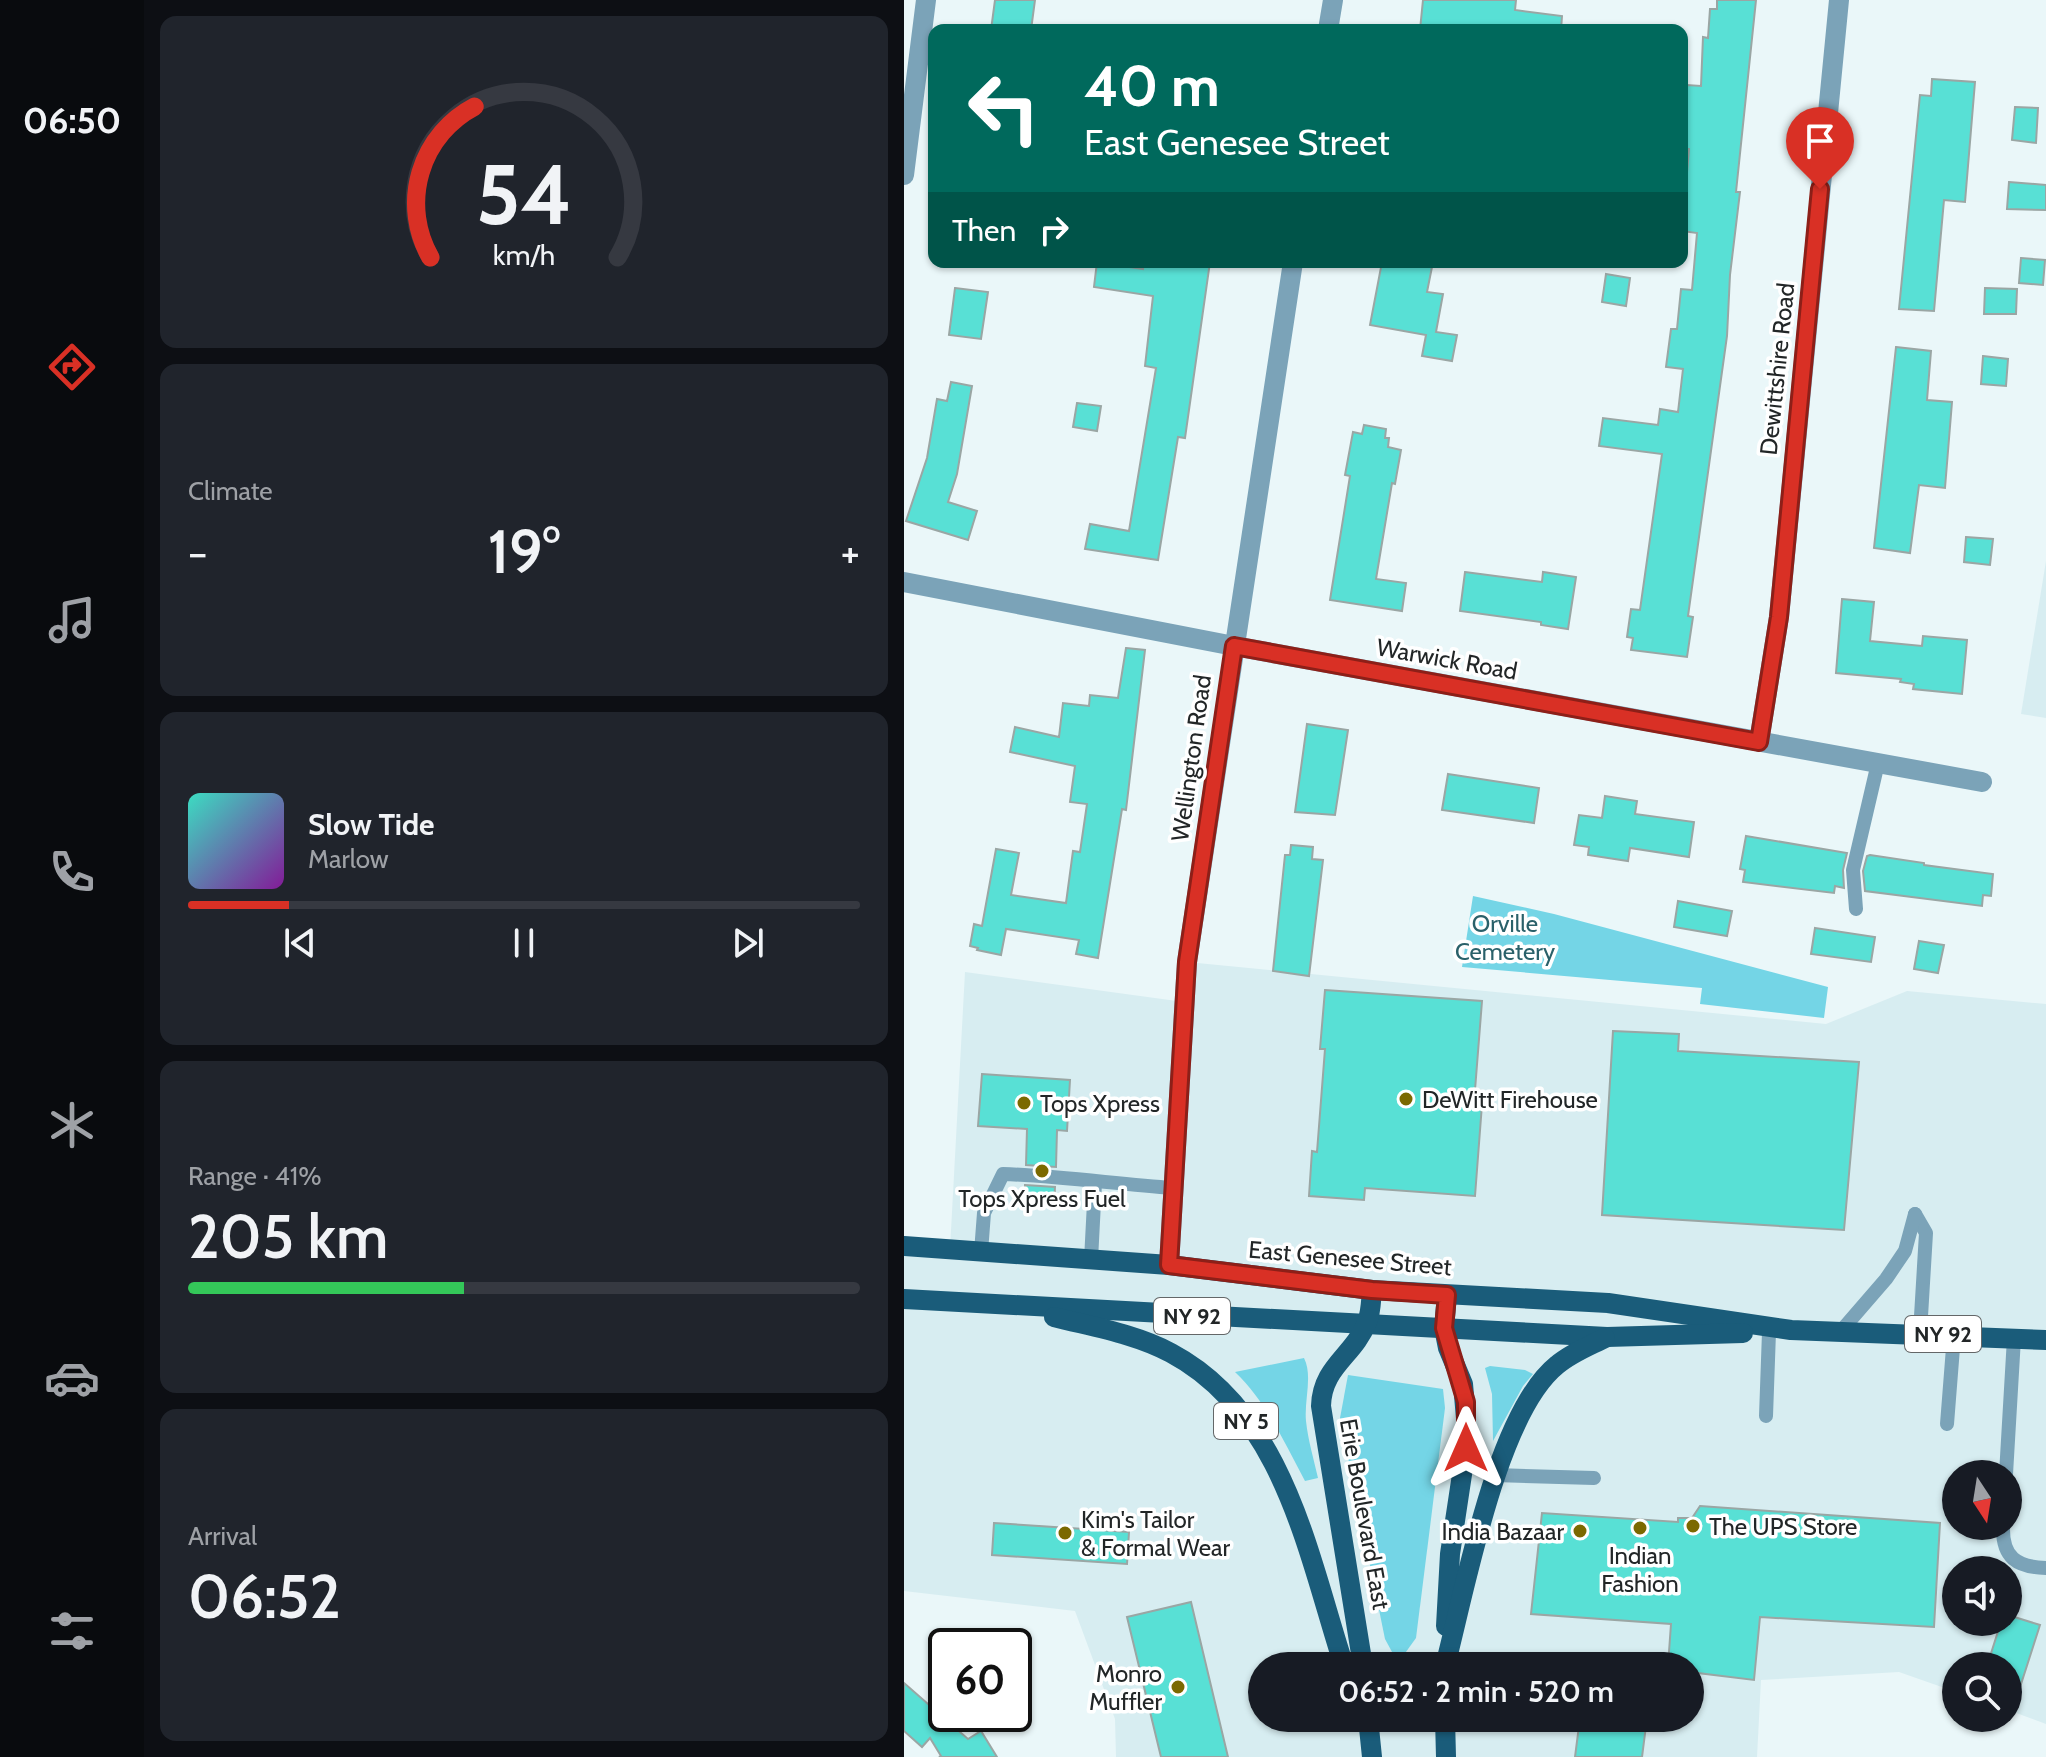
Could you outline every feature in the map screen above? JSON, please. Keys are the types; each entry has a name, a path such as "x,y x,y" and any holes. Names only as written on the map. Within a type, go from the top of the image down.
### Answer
{"main road":[{"name":"East Genesee Street","path":"904,1246 1169,1265 1372,1290 1608,1303 1791,1330"},
{"name":"Erie Boulevard East","path":"1361,1652 1321,1406 1326,1379 1368,1322 1372,1290"},
{"path":"1446,1652 1450,1554 1466,1448 1463,1384 1448,1348 1444,1328 1447,1295"},
{"name":"East Genesee Street","path":"904,1299 1607,1337 1791,1330 2046,1340"},
{"name":"NY 5","path":"1016,1307 1148,1342 1193,1366 1227,1395 1258,1437 1286,1489 1303,1532 1340,1652"},
{"path":"1449,1652 1495,1475 1515,1427 1538,1386 1557,1364 1607,1337"},
{"path":"1365,1732 1372,1755"},
{"path":"1370,1732 1372,1755"},
{"path":"1445,1732 1446,1757"}],"street":[{"path":"904,175 926,0"},
{"path":"1329,24 1333,0"},
{"name":"Dewittshire Road","path":"1759,742 1779,617 1839,0"},
{"name":"Wellington Road","path":"1169,1265 1187,962 1292,268"},
{"name":"Warwick Road","path":"904,582 1234,646 1982,782"}],"lane":[{"path":"1856,909 1853,870 1878,763"},
{"path":"981,1252 984,1213 1003,1174 1060,1176 1095,1183 1173,1188"},
{"path":"1091,1260 1095,1183"},
{"path":"1841,1331 1886,1279 1905,1251 1915,1214 1926,1233 1920,1333"},
{"path":"1766,1416 1769,1332"},
{"path":"1947,1424 1954,1335"},
{"path":"2007,1460 2014,1338"},
{"path":"1495,1475 1594,1478"},
{"path":"2005,1540 2006,1548 2016,1562 2046,1568"}],"shaded area":[{"path":"2046,561 2046,718 2021,714"},
{"path":"1187,962 1826,1024 1907,991 2046,1004 2046,1724 2022,1715 2022,1652 1942,1652 1942,1687 1899,1672 1761,1680 1757,1757 1116,1757 1115,1719 1075,1611 904,1591 904,1246 950,1249 965,972 1184,1002"}],"green space":[{"name":"Orville Cemetery","path":"1473,896 1554,914 1828,987 1824,1018 1700,1004 1702,988 1462,967"},
{"path":"1304,1358 1308,1372 1306,1421 1318,1478 1305,1481 1265,1409 1235,1372"},
{"path":"1485,1368 1525,1370 1533,1374 1523,1386 1493,1441 1492,1394"},
{"path":"1348,1375 1443,1389 1445,1408 1416,1638 1406,1652 1392,1652 1385,1639 1340,1418"}],"building":[{"path":"995,0 1035,0 1032,24 992,24"},
{"path":"1423,0 1516,0 1515,10 1562,16 1561,24 1421,24"},
{"path":"1717,0 1756,0 1736,192 1740,192 1730,275 1727,336 1688,616 1693,617 1687,657 1631,650 1633,638 1627,637 1631,609 1640,610 1662,454 1599,446 1603,418 1658,425 1660,409 1678,412 1683,369 1666,367 1671,329 1677,329 1681,289 1692,290 1697,233 1688,232 1688,85 1701,86 1703,37 1708,38 1710,9 1717,9"},
{"path":"1932,79 1975,82 1965,202 1944,200 1934,311 1899,309 1920,95 1931,96"},
{"path":"2015,107 2038,108 2036,143 2012,140"},
{"path":"2009,182 2046,185 2046,210 2007,209"},
{"path":"2021,258 2045,260 2043,285 2019,283"},
{"path":"1096,268 1209,268 1185,438 1178,437 1158,560 1085,549 1090,524 1129,531 1156,368 1145,366 1153,296 1094,287"},
{"path":"1381,268 1432,268 1427,292 1443,294 1436,332 1457,335 1452,361 1422,356 1426,335 1370,325"},
{"path":"1606,274 1630,278 1626,306 1602,302"},
{"path":"955,288 988,292 981,339 949,335"},
{"path":"1985,288 2017,289 2016,314 1984,314"},
{"path":"1896,347 1931,351 1927,400 1952,402 1945,488 1919,485 1910,553 1874,548"},
{"path":"1983,356 2008,359 2006,386 1981,384"},
{"path":"951,382 972,386 957,474 948,502 977,511 968,540 906,521 927,458 937,399 947,401"},
{"path":"1077,403 1101,406 1097,431 1073,427"},
{"path":"1364,425 1386,429 1388,447 1401,450 1395,484 1392,483 1376,579 1406,583 1402,611 1330,600 1350,476 1345,475 1353,432 1362,434"},
{"path":"1966,537 1993,539 1990,565 1964,562"},
{"path":"1465,572 1542,582 1543,572 1576,577 1568,629 1541,625 1541,622 1460,611"},
{"path":"1842,599 1874,602 1870,641 1922,646 1923,636 1967,640 1962,694 1913,689 1914,684 1900,682 1901,679 1836,673"},
{"path":"1126,648 1145,650 1126,810 1122,809 1098,958 1076,954 1079,940 1006,929 1001,955 977,950 970,946 974,924 982,926 996,849 1019,853 1011,895 1066,903 1073,851 1080,852 1087,804 1070,802 1075,766 1010,752 1015,727 1059,737 1063,703 1089,706 1090,695 1118,698"},
{"path":"1307,724 1348,730 1335,815 1295,812"},
{"path":"1448,774 1539,788 1534,823 1442,810"},
{"path":"1605,796 1637,801 1635,814 1694,822 1689,857 1630,848 1628,861 1588,855 1589,847 1574,845 1579,815 1602,818"},
{"path":"1746,836 1847,853 1843,870 1844,888 1835,886 1834,893 1743,882 1745,870 1740,869"},
{"path":"1291,845 1313,847 1312,859 1323,860 1309,976 1273,971 1285,855 1290,855"},
{"path":"1870,855 1993,874 1991,896 1983,895 1982,906 1865,891 1863,871"},
{"path":"1678,901 1732,911 1727,936 1674,927"},
{"path":"1815,928 1875,937 1871,962 1811,954"},
{"path":"1919,941 1944,945 1938,973 1914,969"},
{"name":"DeWitt Firehouse","path":"1325,990 1482,1001 1475,1090 1483,1091 1475,1196 1365,1188 1364,1200 1309,1196 1312,1151 1317,1152 1325,1049 1320,1049"},
{"path":"1613,1031 1679,1034 1678,1051 1859,1062 1844,1230 1602,1215"},
{"name":"Tops Xpress","path":"982,1074 1070,1080 1067,1131 1057,1130 1056,1167 1026,1165 1027,1129 978,1126"},
{"path":"1025,1185 1055,1187 1054,1204 1025,1203"},
{"path":"1700,1506 1940,1523 1934,1627 1760,1617 1754,1680 1704,1674 1704,1652 1669,1652 1671,1624 1531,1614 1542,1513 1678,1522 1678,1518 1692,1518"},
{"path":"994,1523 1129,1532 1127,1564 992,1555"},
{"name":"Monro Muffler","path":"1191,1602 1228,1757 1161,1757 1127,1617"},
{"path":"2022,1619 2040,1625 2022,1681 2022,1652 1991,1652 1997,1636 2022,1636"},
{"path":"904,1683 928,1704 928,1732 960,1732 968,1739 982,1732 997,1757 939,1757 930,1738 922,1747 904,1731"},
{"path":"1578,1732 1645,1732 1642,1757 1575,1757"}],"place":[{"name":"DeWitt Firehouse","path":"1406,1099"},
{"name":"Tops Xpress","path":"1024,1103"},
{"name":"Tops Xpress Fuel","path":"1042,1171"},
{"name":"The UPS Store","path":"1693,1526"},
{"name":"Indian Fashion","path":"1640,1528"},
{"name":"India Bazaar","path":"1580,1531"},
{"name":"Kim's Tailor & Formal Wear","path":"1065,1533"},
{"name":"Monro Muffler","path":"1178,1687"}],"route":[{"path":"1466,1448 1463,1384 1448,1348 1444,1328 1447,1295 1372,1290 1169,1265 1187,962 1234,646 1759,742 1779,617 1820,189"}]}
